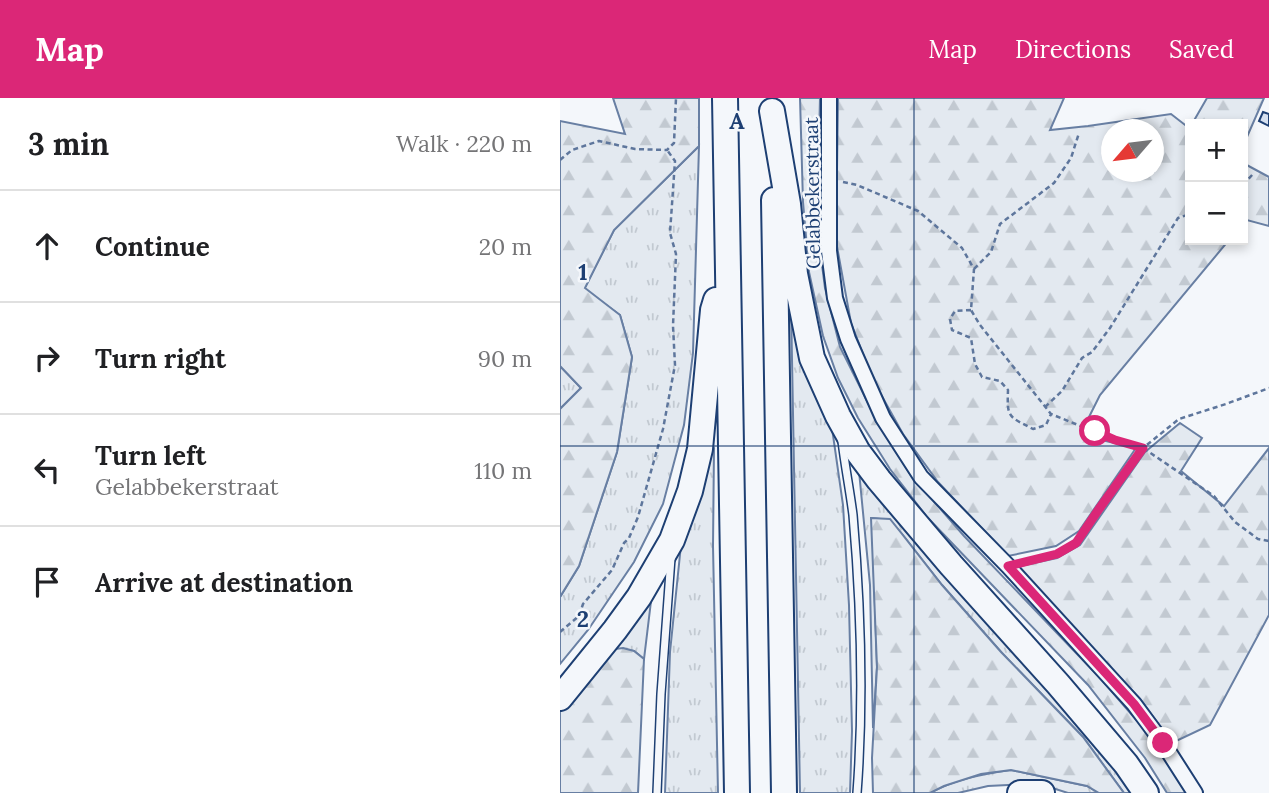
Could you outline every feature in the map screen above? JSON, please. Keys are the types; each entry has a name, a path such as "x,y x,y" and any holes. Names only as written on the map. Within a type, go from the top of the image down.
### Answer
{"highway":[{"path":"724,98 737,793"},
{"path":"772,104 796,274 812,358 838,416 858,452 879,480 1058,684 1126,764 1146,793"},
{"path":"772,104 784,793"},
{"path":"560,698 639,597 672,540 690,491 700,449 713,310 727,255"},
{"path":"1020,793 1042,793"}],"street":[{"name":"Gelabbekerstraat","path":"830,98 829,251 835,298 848,339 883,418 921,477 1008,566 1134,704 1195,793"}],"lane":[{"path":"838,416 852,514 858,611 861,741 857,793"},
{"path":"657,793 672,540"}],"path":[{"path":"560,160 572,150 599,141 635,149 667,150 674,143 676,98"},
{"path":"974,269 991,252 1000,224 1054,183 1071,158 1079,134"},
{"path":"560,632 579,616 583,604 612,570 629,538 638,517 663,429 675,365 673,326 676,254 670,233 675,161 667,150"},
{"path":"1246,182 1253,174"},
{"path":"829,178 857,186 918,211 962,248 974,269 971,310 1051,414 1115,440 1143,448 1214,496 1235,522 1258,539 1269,541"},
{"path":"1045,407 1062,391 1082,358 1091,352 1110,328 1178,218 1185,216"},
{"path":"971,310 955,311 950,319 952,330 971,338 975,364 982,377 1000,381 1008,390 1007,411 1013,418 1032,429 1046,425 1051,414"},
{"path":"1008,566 1057,554 1076,543 1143,448 1179,419 1269,388"}],"green space":[{"path":"613,98 699,98 699,146 614,230 585,288 620,315 632,357 617,452 579,566 560,597 560,409 581,388 560,366 560,121 625,134"},
{"path":"800,98 820,98 817,226 825,288 840,347 877,421 910,474 964,536 1101,679 1157,744 1187,793 1167,793 1145,758 1088,685 927,517 890,469 858,418 838,378 823,336 809,272 803,202"},
{"path":"838,98 1064,98 1050,130 1101,124 1101,182 1164,182 1164,119 1136,119 1171,114 1185,125 1185,245 1225,245 1100,395 1082,431 1093,438 1136,448 1079,531 1056,546 1008,556 938,482 903,434 874,382 851,323 836,241"},
{"path":"1207,98 1264,98 1248,135 1248,119 1195,119"},
{"path":"699,146 693,353 684,425 663,504 634,562 588,630 560,664 560,597 579,566 617,452 632,357 620,315 584,289 614,230"},
{"path":"1248,166 1269,177 1269,226 1248,220"},
{"path":"791,305 832,428 843,505 849,605 852,731 850,793 800,793"},
{"path":"560,366 581,388 560,409"},
{"path":"1180,423 1202,438 1181,471 1224,506 1269,448 1269,615 1210,725 1172,743 1141,700 1016,567 1057,558 1080,545 1145,452"},
{"path":"712,445 718,793 665,793 670,652 682,535"},
{"path":"859,471 1136,793 1124,793 1083,737 1002,653 890,520 872,518 877,667 873,728 870,585"},
{"path":"871,518 890,519 942,585 1001,652 1083,737 1124,793 1099,793 1087,786 1011,770 981,774 930,793 873,793 872,758 877,667"},
{"path":"652,593 644,659 634,651 615,649"},
{"path":"623,648 634,651 644,659 638,793 560,793 560,711 608,653"},
{"path":"1011,770 1087,786 1099,793 1068,793 1043,785 1026,784 988,786 958,793 930,793 980,775"}],"building":[{"path":"1263,112 1269,114 1269,126 1259,121"}],"route":[{"path":"1095,431 1143,448 1076,543 1057,554 1008,566 1134,704 1163,743"}]}
